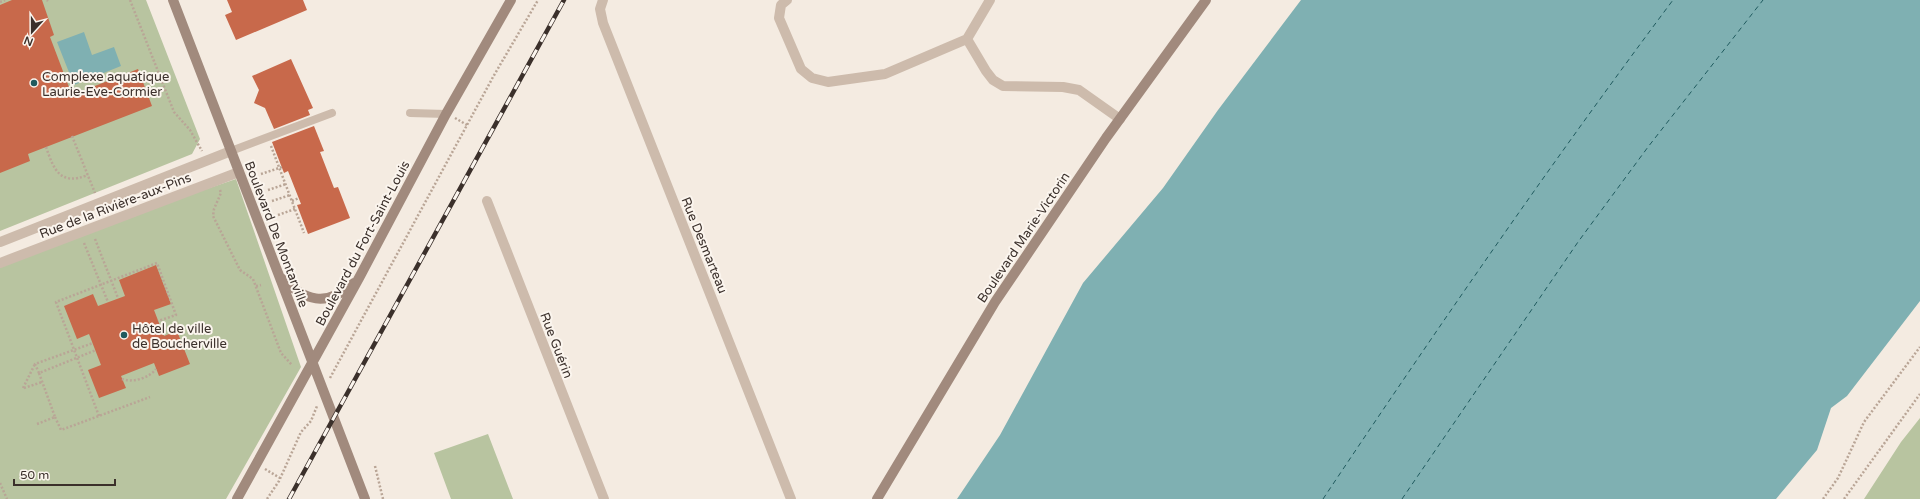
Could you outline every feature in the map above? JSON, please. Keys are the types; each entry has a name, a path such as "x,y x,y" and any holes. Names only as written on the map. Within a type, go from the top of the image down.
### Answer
{"street":[{"name":"Boulevard De Montarville","path":"173,0 365,499"},
{"name":"Boulevard du Fort-Saint-Louis","path":"237,499 359,278 446,114 511,0"},
{"name":"Rue Desmarteau","path":"603,0 600,9 602,23 791,499"},
{"path":"787,0 781,5 779,18 801,69 812,78 828,82 885,74 967,39 990,0"},
{"name":"Boulevard Marie-Victorin","path":"877,499 995,302 1120,119 1206,0"},
{"path":"967,39 986,71 993,80 1003,86 1063,87 1079,90 1120,119"},
{"name":"Rue de la Rivière-aux-Pins","path":"2,241 231,151"},
{"name":"Rue de la Rivière-aux-Pins","path":"0,263 239,172"},
{"name":"Rue Guérin","path":"487,201 604,499"},
{"path":"279,275 297,292 319,300 338,295 359,278"}],"lane":[{"path":"410,112 446,114"},
{"path":"231,151 332,113"}],"path":[{"path":"130,0 174,112 190,130 201,150"},
{"path":"334,370 344,355 493,77 538,0"},
{"path":"0,2 5,1"},
{"path":"72,136 96,194"},
{"path":"270,143 281,168 304,233"},
{"path":"46,147 53,168 58,174 75,180 88,175"},
{"path":"261,174 281,168"},
{"path":"268,190 286,184"},
{"path":"221,193 214,209 213,216 240,270 253,279 281,353 292,365"},
{"path":"272,201 290,195"},
{"path":"292,201 299,198"},
{"path":"278,215 295,209"},
{"path":"95,238 118,298"},
{"path":"84,242 108,302"},
{"path":"99,416 56,302 157,263 176,314 158,321"},
{"path":"256,286 261,285"},
{"path":"42,382 23,388 36,364 93,343"},
{"path":"1824,499 1838,478 1864,422 1920,347"},
{"path":"39,373 96,350"},
{"path":"36,364 61,430 150,397"},
{"path":"122,379 131,382 152,373 156,368"},
{"path":"1844,499 1920,394"},
{"path":"267,499 279,481 301,432 311,421 313,416"},
{"path":"37,424 55,417"},
{"path":"375,466 383,499"},
{"path":"0,483 7,499"}],"green space":[{"path":"0,0 146,0 200,139 192,154 0,231"},
{"path":"236,179 301,367 226,499 0,499 0,267 82,231"},
{"path":"1920,418 1920,499 1864,499 1901,442"},
{"path":"488,434 513,499 451,499 434,453"}],"water":[{"path":"1301,0 1920,0 1920,301 1847,396 1831,408 1817,450 1776,499 957,499 1000,435 1083,283 1163,188 1218,110"},
{"path":"84,32 92,55 114,47 121,66 74,85 57,42"}],"building":[{"name":"Complexe aquatique Laurie-Eve-Cormier","path":"12,0 42,0 54,35 50,37 72,95 138,69 152,106 28,154 30,161 0,173 0,5"},
{"path":"227,0 303,0 307,10 236,40 225,15 232,12"},
{"path":"291,59 313,108 308,110 310,115 274,129 265,108 254,103 259,90 252,76"},
{"path":"314,126 324,151 320,152 334,188 338,187 350,218 308,234 297,205 301,204 288,171 284,173 272,142"},
{"path":"156,265 171,304 154,310 164,336 177,331 190,364 159,376 154,363 121,376 126,388 99,398 88,370 101,365 89,334 77,339 64,306 93,294 98,306 125,296 119,280"}],"ferry route":[{"path":"1323,499 1495,247 1673,0"},
{"path":"1402,499 1578,242 1648,147 1763,0"}],"railway":[{"path":"289,499 564,0"}],"place":[{"name":"Complexe aquatique Laurie-Eve-Cormier","path":"34,83"},
{"name":"Hôtel de ville de Boucherville","path":"124,335"}]}
